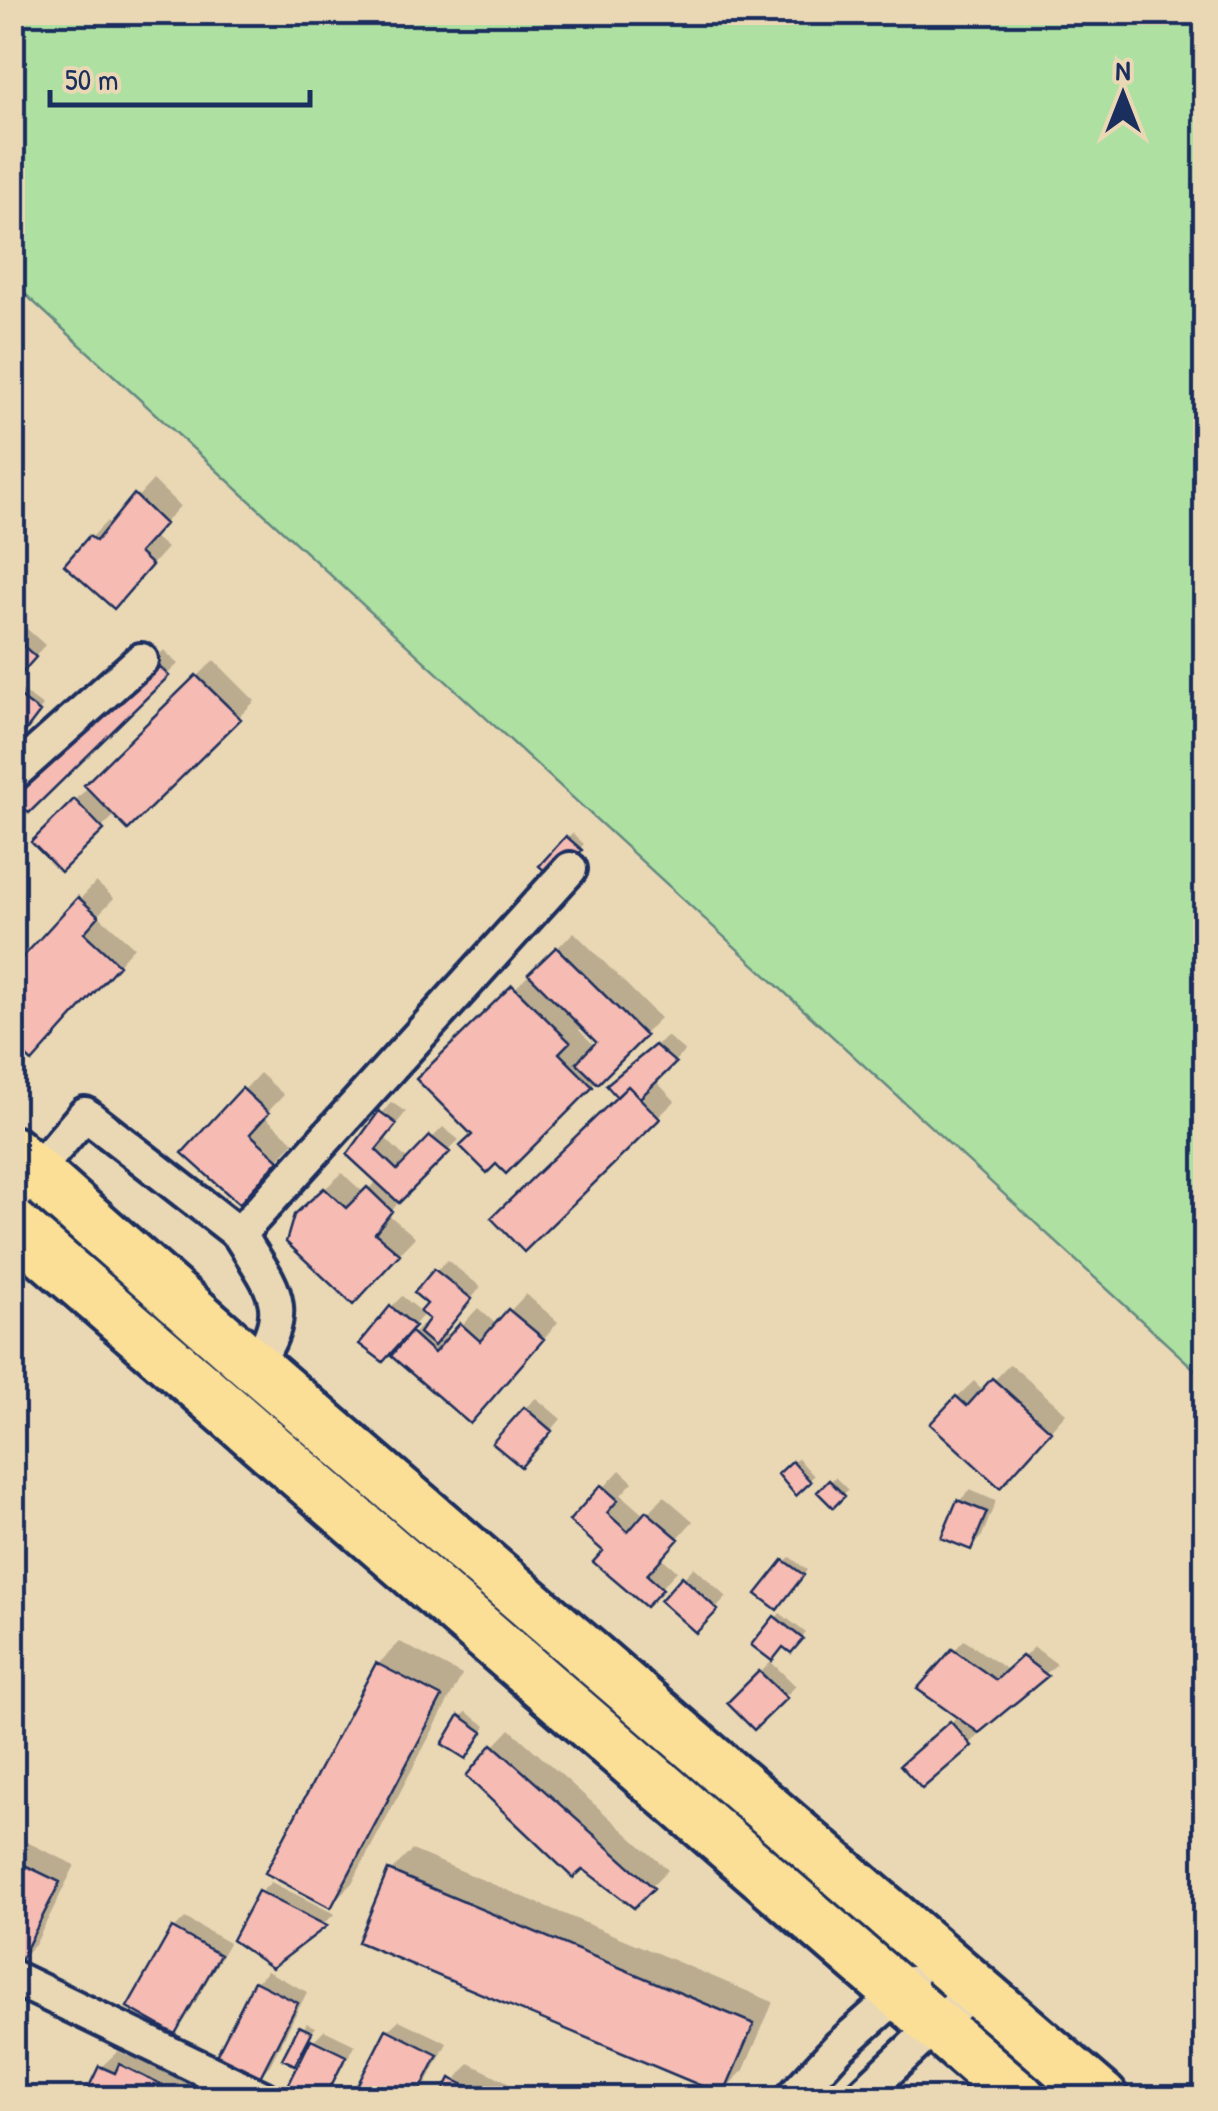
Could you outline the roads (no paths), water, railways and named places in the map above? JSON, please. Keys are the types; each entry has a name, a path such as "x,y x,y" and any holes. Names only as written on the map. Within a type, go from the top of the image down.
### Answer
{"main road":[{"path":"21,1175 254,1366 1102,2098"},
{"path":"12,1224 1020,2098"}],"street":[{"path":"12,775 141,660"},
{"path":"239,1234 570,869"},
{"path":"21,1175 84,1114 239,1234 279,1298 274,1336 254,1366"},
{"path":"792,2098 839,2047 898,1996 956,1973"},
{"path":"859,2098 938,2026 956,1973"},
{"path":"12,1977 263,2098"}]}
